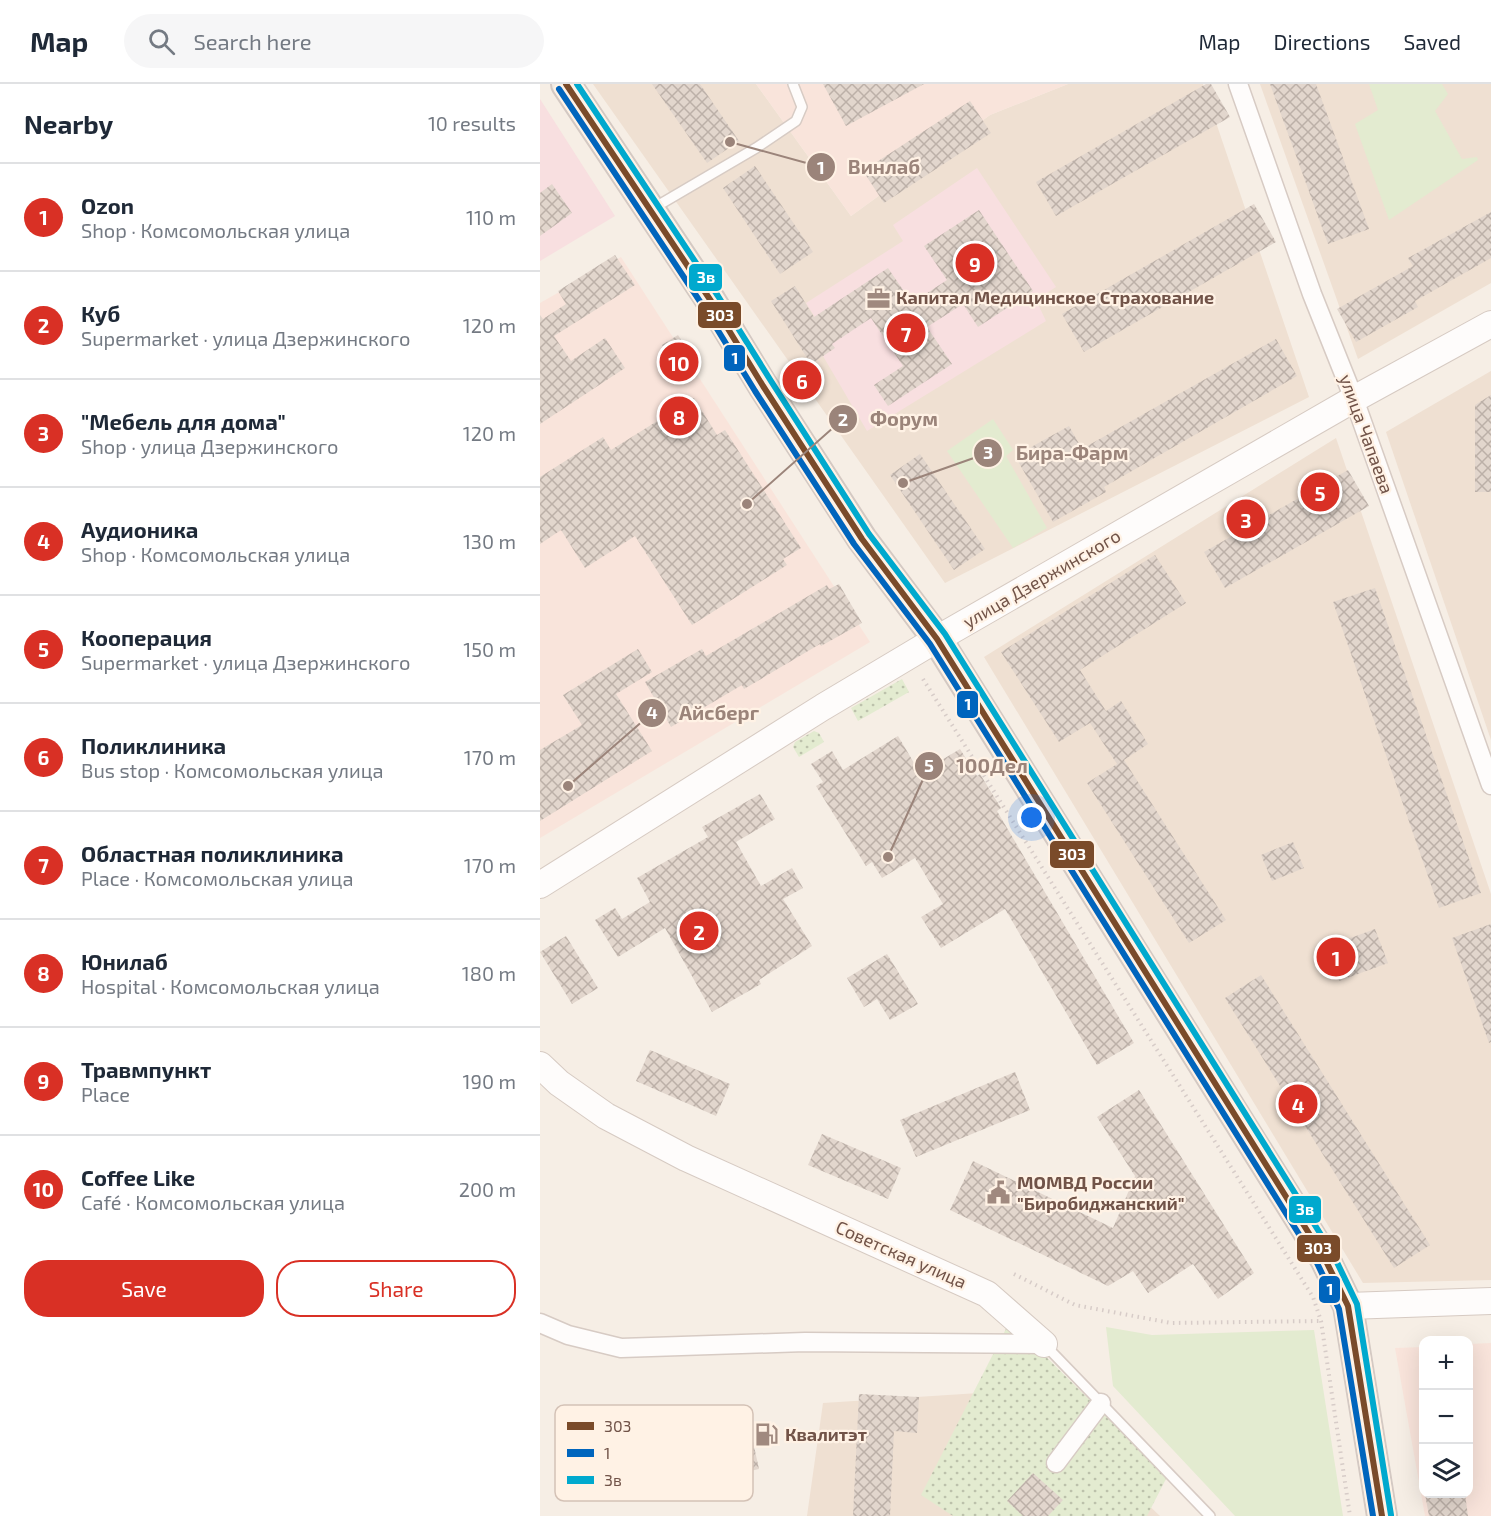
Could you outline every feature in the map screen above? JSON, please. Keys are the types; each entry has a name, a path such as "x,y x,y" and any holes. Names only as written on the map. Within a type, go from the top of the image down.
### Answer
{"main road":[{"path":"566,84 711,301 862,539 937,639 1325,1259 1348,1306 1382,1516"},
{"name":"улица Дзержинского","path":"540,885 823,707 937,639 1354,399 1491,324"},
{"name":"Советская улица","path":"540,1065 559,1083 606,1116 686,1158 987,1294 1044,1344"},
{"path":"1348,1306 1491,1301"}],"street":[{"name":"улица Чапаева","path":"1238,84 1312,294 1354,399 1491,785"},
{"path":"540,1323 568,1335 621,1348 805,1342 1044,1344"},
{"path":"1056,1463 1101,1402"}],"lane":[{"path":"650,210 756,148 796,121 802,107 793,84"},
{"name":"Советская улица","path":"1044,1344 1209,1516"}],"path":[{"path":"923,679 1313,1297 1321,1321 1350,1516"},
{"path":"1014,1274 1075,1305 1171,1323 1321,1321"}],"shaded area":[{"path":"593,84 756,84 851,216 990,115 1068,84 1203,84 1309,397 945,583"},
{"path":"756,84 1068,84 990,115 851,216"},
{"path":"1260,84 1491,84 1491,283 1358,359"},
{"path":"540,99 615,216 540,261"},
{"path":"977,168 1056,287 1036,300 1046,321 867,431 823,356 834,348 806,303 903,241 893,225"},
{"path":"621,257 870,642 540,838 540,303"},
{"path":"1491,371 1491,740 1386,432"},
{"path":"1336,438 1491,894 1491,1280 1363,1283 984,657"},
{"path":"1491,1343 1491,1516 1425,1516 1422,1498 1473,1498 1473,1344"},
{"path":"1419,1347 1419,1482 1395,1348"},
{"path":"1027,1390 1160,1516 807,1516 823,1403"}],"green space":[{"path":"1369,84 1442,84 1448,94 1435,111 1462,159 1477,157 1478,160 1389,220 1355,124 1378,110"},
{"path":"993,419 1013,450 1006,456 1047,528 1013,548 947,451"},
{"path":"902,679 909,692 858,721 851,708"},
{"path":"814,731 819,733 824,742 799,757 793,747 795,742"},
{"path":"1010,1321 1167,1477 1147,1516 953,1516 921,1495"},
{"path":"1106,1327 1152,1335 1314,1330 1343,1516 1235,1516 1113,1386"}],"building":[{"path":"652,84 700,84 739,141 707,163"},
{"path":"823,84 924,84 846,126"},
{"path":"1206,84 1211,84 1230,117 1056,216 1036,182"},
{"path":"1270,84 1316,84 1369,229 1328,244"},
{"path":"970,101 991,133 884,203 863,171"},
{"path":"755,166 813,252 780,274 723,188"},
{"path":"552,184 572,213 540,236 540,193"},
{"path":"1254,204 1276,242 1084,352 1062,314"},
{"path":"979,210 1033,291 978,327 963,304 927,327 952,364 888,406 874,385 903,366 871,318 832,344 835,348 811,364 771,301 795,286 814,317 888,268 912,303 947,280 924,246"},
{"path":"1491,212 1491,258 1415,301 1418,307 1356,342 1337,309 1413,266 1408,258"},
{"path":"615,255 635,285 554,336 571,361 605,338 625,368 540,424 540,315 543,319 566,304 558,291"},
{"path":"678,335 696,363 680,373 662,345"},
{"path":"1276,339 1297,376 1104,487 1106,492 1053,522 1015,456 1069,426 1082,449"},
{"path":"1491,395 1491,492 1475,492 1475,405"},
{"path":"694,398 717,435 725,430 801,548 783,559 787,565 692,625 635,536 585,568 561,530 540,544 540,477 603,437 611,450"},
{"path":"920,454 985,549 954,570 890,475"},
{"path":"1348,470 1369,506 1225,588 1204,552"},
{"path":"1155,555 1186,603 1080,670 1106,711 1121,701 1148,744 1124,760 1226,920 1189,943 1087,783 1117,764 1090,723 1059,742 1001,652"},
{"path":"839,584 862,623 821,646 820,644 744,689 742,685 671,727 645,682 702,649 706,656 827,585 829,589"},
{"path":"1375,588 1481,893 1439,908 1333,602"},
{"path":"638,649 652,672 616,694 652,751 540,821 540,750 582,725 563,695"},
{"path":"898,736 920,773 960,749 977,776 980,774 1001,808 997,811 1134,1043 1097,1065 1005,909 941,948 921,917 943,904 915,858 882,878 872,862 866,866 816,786 823,782 811,764 832,751 843,770"},
{"path":"760,794 775,819 736,842 761,886 792,868 803,888 783,899 812,946 759,980 761,984 712,1012 665,928 618,957 595,920 615,908 622,919 650,902 637,878 708,837 702,827"},
{"path":"1293,842 1304,868 1272,881 1261,855"},
{"path":"1491,924 1491,1042 1489,1043 1452,938"},
{"path":"1375,929 1388,963 1339,981 1326,947"},
{"path":"566,936 598,988 572,1004 540,952"},
{"path":"887,954 918,1004 890,1020 877,999 864,1007 847,978"},
{"path":"1261,975 1430,1245 1394,1268 1225,998"},
{"path":"650,1050 730,1084 716,1116 636,1081"},
{"path":"1015,1072 1030,1110 916,1157 900,1120"},
{"name":"МОМВД России \"Биробиджанский\"","path":"1139,1090 1254,1273 1218,1299 1193,1264 1148,1293 1133,1271 1108,1286 950,1210 973,1161 1113,1228 1135,1176 1097,1117"},
{"path":"822,1134 901,1168 888,1199 808,1165"},
{"path":"859,1394 919,1397 917,1433 894,1431 890,1516 853,1516"},
{"path":"753,1442 759,1469 753,1470"},
{"path":"1033,1473 1063,1500 1048,1516 1023,1516 1007,1501"},
{"path":"1426,1498 1466,1498 1468,1516 1429,1516"}],"transit line":[{"name":"303","path":"566,84 711,301 862,539 937,639 1325,1259 1348,1306 1382,1516"},
{"name":"3в","path":"577,84 718,296 869,534 945,634 1333,1254 1357,1304 1391,1515"},
{"name":"1","path":"559,89 703,306 854,544 930,644 1317,1263 1339,1309 1373,1516"}],"place":[{"name":"Винлаб","path":"730,142"},
{"name":"Травмпункт","path":"975,263"},
{"name":"Капитал Медицинское Страхование","path":"878,298"},
{"name":"Областная поликлиника","path":"906,333"},
{"name":"Coffee Like","path":"679,362"},
{"name":"Поликлиника","path":"802,380"},
{"name":"Юнилаб","path":"679,416"},
{"name":"Бира-Фарм","path":"903,483"},
{"name":"Кооперация","path":"1320,492"},
{"name":"Форум","path":"747,504"},
{"name":"\"Мебель для дома\"","path":"1246,519"},
{"name":"Айсберг","path":"568,786"},
{"name":"100Дел","path":"888,857"},
{"name":"Куб","path":"699,931"},
{"name":"Ozon","path":"1336,957"},
{"name":"Аудионика","path":"1298,1104"},
{"name":"МОМВД России \"Биробиджанский\"","path":"999,1193"},
{"name":"Квалитэт","path":"767,1435"}]}
